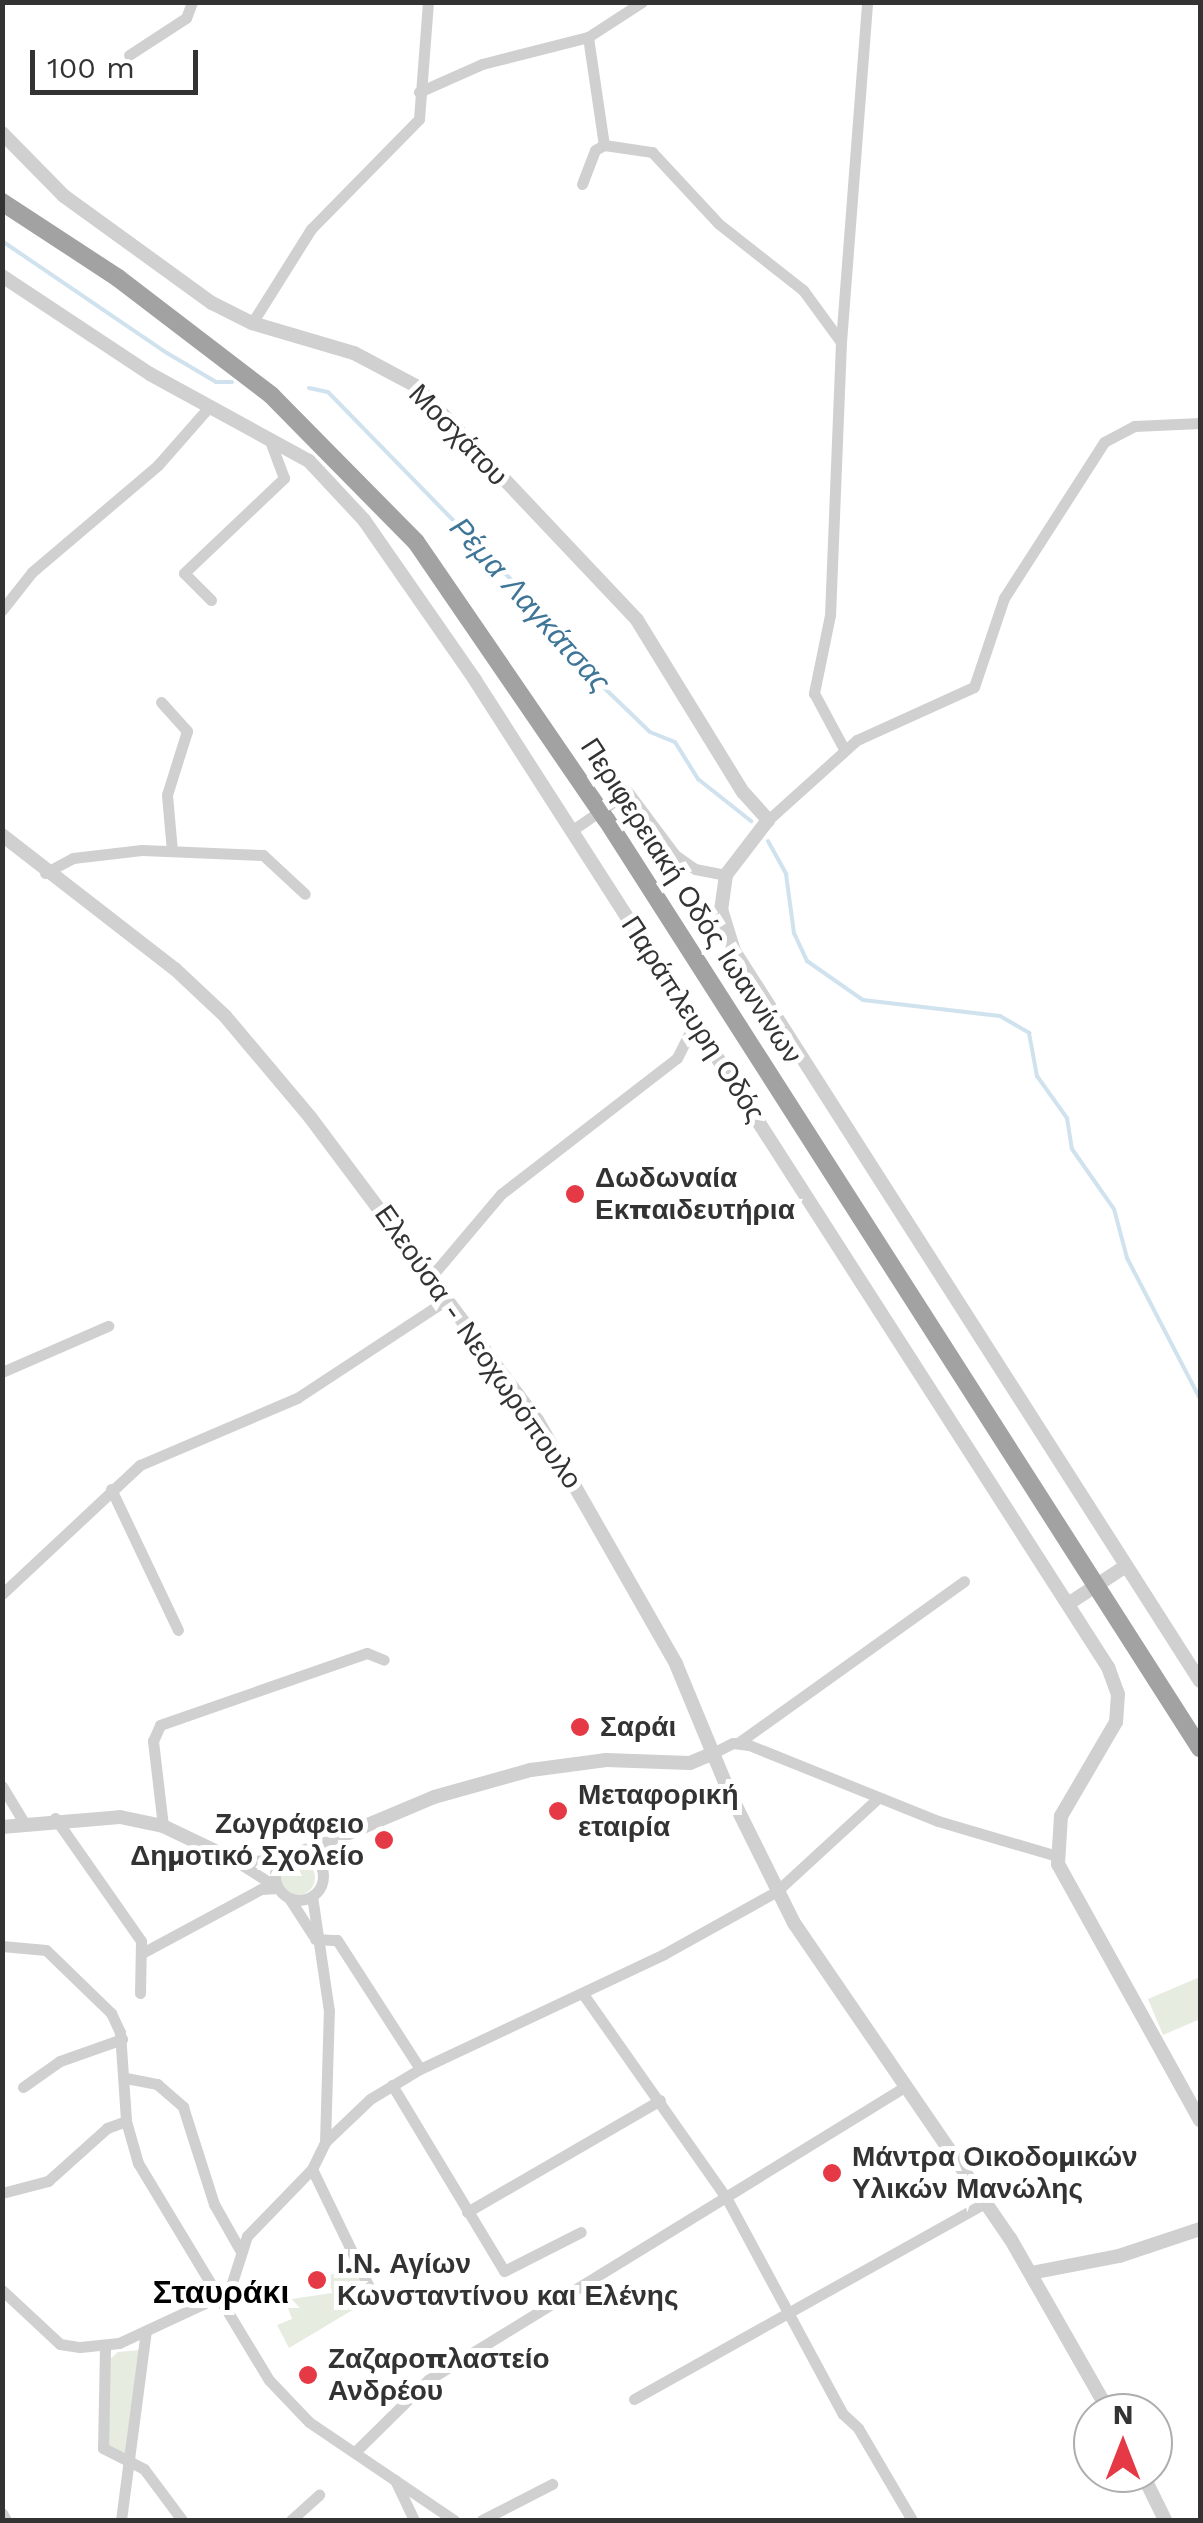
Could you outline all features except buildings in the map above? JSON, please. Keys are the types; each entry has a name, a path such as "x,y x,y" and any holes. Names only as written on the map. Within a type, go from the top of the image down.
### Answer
{"highway":[{"name":"Περιφερειακή Οδός Ιωαννίνων","path":"2,202 166,312 311,430 443,578 606,819 1200,1748"}],"street":[{"path":"129,55 186,18 192,2"},
{"path":"252,323 312,229 415,124 428,2"},
{"path":"419,92 482,64 588,37 642,2"},
{"path":"844,749 814,693 830,615 841,342 867,2"},
{"path":"588,37 604,145"},
{"name":"Μοσχάτου","path":"2,133 64,196 152,263 252,323 365,357 436,403 637,620 743,792 768,820"},
{"path":"582,184 595,150 604,145 652,152 718,224 803,290 841,342"},
{"name":"Παράπλευρη Οδός","path":"2,276 209,407 268,434 320,471 364,520 695,1022 1112,1674 1118,1711 1108,1740 1061,1816 1057,1856"},
{"path":"2,610 32,572 158,465 209,407"},
{"path":"1200,423 1134,426 1104,442 1004,598 976,684 844,749 768,820 726,875 722,919 740,963 1200,1681"},
{"path":"211,600 184,573 284,478 268,434"},
{"path":"161,702 187,731 168,795 172,851"},
{"path":"571,831 628,792 674,856 690,867 726,875"},
{"name":"Ελεούσα - Νεοχωρόπουλο","path":"2,836 207,997 310,1118 575,1480 676,1664 777,1891 1031,2272 1099,2393"},
{"path":"45,873 72,858 172,851 268,856 304,894"},
{"path":"430,1278 502,1194 676,1058 695,1022"},
{"path":"2,1594 140,1465 298,1398 446,1300"},
{"path":"2,1372 108,1326"},
{"path":"111,1490 178,1630"},
{"path":"1068,1604 1126,1566"},
{"path":"236,1861 282,1858 424,1800 531,1770 606,1760 690,1763 738,1743 964,1582"},
{"path":"163,1826 153,1741 160,1725 367,1652 384,1660"},
{"path":"738,1743 1022,1851 1057,1856 1070,1894 1200,2120"},
{"path":"2,1786 23,1821"},
{"path":"325,2142 392,2085 420,2069 583,1994 777,1891 878,1798"},
{"path":"2,1827 55,1818 120,1816 163,1826 236,1861 278,1888 290,1898 315,1939"},
{"path":"55,1818 144,1952 140,1993"},
{"path":"2,2290 60,2344 105,2347 220,2298 235,2279 240,2250 312,2169 325,2142 330,2010 315,1939 312,1896 321,1868 339,1837"},
{"path":"296,1852 321,1868"},
{"path":"278,1888 275,1872 282,1858"},
{"path":"144,1952 261,1889 278,1888"},
{"path":"290,1898 312,1896"},
{"path":"315,1939 337,1940 420,2069"},
{"path":"2,1946 29,1944 52,1954 105,2004 122,2039 126,2121 145,2176 291,2406 454,2520"},
{"path":"583,1994 727,2200 843,2414 858,2428 912,2520"},
{"path":"22,2087 60,2061 122,2039"},
{"path":"126,2078 157,2084 183,2107 214,2204 240,2250"},
{"path":"392,2085 506,2272 581,2232"},
{"path":"355,2452 428,2380 727,2200 906,2086"},
{"path":"467,2212 660,2100"},
{"path":"2,2193 48,2180 106,2128 126,2121"},
{"path":"312,2169 372,2293"},
{"path":"634,2399 984,2203"},
{"path":"1031,2272 1119,2256 1200,2229"},
{"path":"121,2520 146,2331"},
{"path":"105,2347 101,2440 108,2454 130,2461 148,2474 182,2520"},
{"path":"395,2479 414,2520"},
{"path":"482,2520 552,2484"},
{"path":"1152,2493 1166,2520"},
{"path":"291,2520 319,2495"},
{"path":"2,2512 6,2520"}],"shaded area":[{"path":"298,1861 310,1866 315,1878 310,1890 298,1895 286,1890 281,1878 286,1866"},
{"path":"1200,1977 1200,2019 1163,2035 1148,1999"},
{"path":"354,2263 371,2299 289,2348 277,2325 292,2319 285,2300 332,2293 329,2276"},
{"path":"140,2350 127,2454 109,2449 106,2439 108,2361 118,2352"}],"waterway":[{"name":"Ρέμα Λαγκάτσας","path":"2,241 167,353 216,382 232,382"},
{"name":"Ρέμα Λαγκάτσας","path":"309,388 328,392 572,642 595,679 650,732 675,742 698,779 751,821"},
{"name":"Ρέμα Λαγκάτσας","path":"768,841 786,874 794,933 807,961 863,1000 1000,1016 1029,1033 1037,1076 1067,1118 1072,1149 1114,1209 1127,1258 1200,1399"}],"place":[{"name":"Δωδωναία Εκπαιδευτήρια","path":"575,1194"},
{"name":"Σαράι","path":"580,1727"},
{"name":"Μεταφορική εταιρία","path":"558,1811"},
{"name":"Ζωγράφειο Δημοτικό Σχολείο","path":"384,1840"},
{"name":"Μάντρα Οικοδομικών Υλικών Μανώλης","path":"832,2173"},
{"name":"Ι.Ν. Αγίων Κωνσταντίνου και Ελένης","path":"317,2280"},
{"name":"Ζαζαροπλαστείο Ανδρέου","path":"308,2375"}],"district":[{"name":"Σταυράκι","path":"221,2292"}]}
